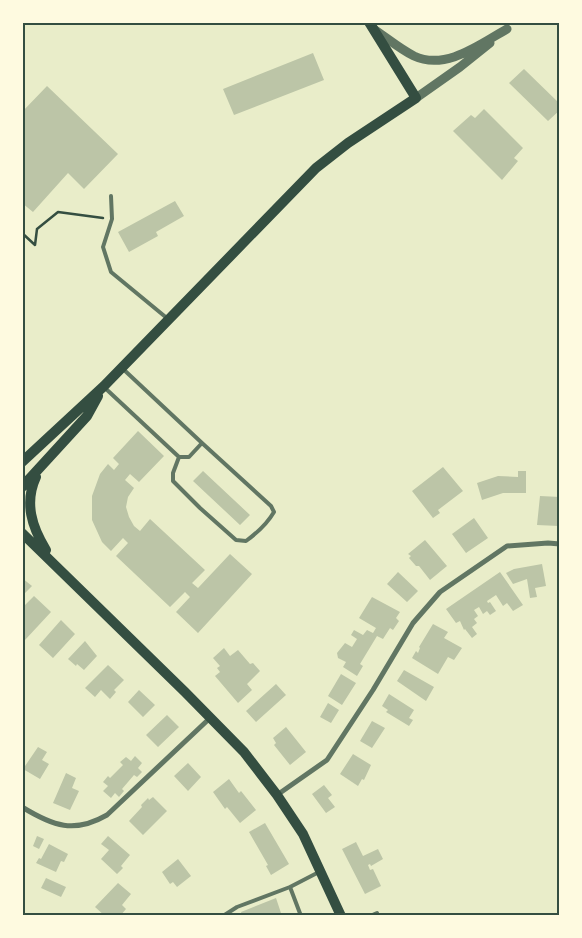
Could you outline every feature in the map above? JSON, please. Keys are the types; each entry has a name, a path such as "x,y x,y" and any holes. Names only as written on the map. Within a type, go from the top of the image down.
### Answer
{"main road":[{"path":"22,462 104,386 316,168 348,143 416,98 372,26"},
{"path":"22,487 87,416 104,386"},
{"path":"42,466 31,489 30,508 39,538 53,562"},
{"path":"22,533 244,752 277,795 303,834 341,916"}],"street":[{"path":"372,26 414,56 429,60 446,60 463,53 510,26"},
{"path":"416,98 460,68 510,26"},
{"path":"277,795 327,760 373,690 413,623 440,592 506,546 560,544"},
{"path":"22,808 40,818 68,826 82,826 95,822 107,815 210,718"}],"lane":[{"path":"111,196 112,219 103,247 111,272 168,319"},
{"path":"121,368 270,506 274,512 258,532 246,541 236,540 200,508 173,480 173,473 179,457"},
{"path":"104,386 179,457 189,457 202,443"},
{"path":"223,916 236,907 290,887 320,871"},
{"path":"290,887 301,916"},
{"path":"370,916 377,913 378,916"}],"path":[{"path":"22,234 35,245 38,229 58,212 112,219"}],"building":[{"path":"313,53 324,80 234,115 223,89"},
{"path":"524,69 560,104 560,110 548,121 509,83"},
{"path":"47,86 118,154 84,189 68,173 33,212 22,203 22,112"},
{"path":"484,109 523,148 514,158 518,161 502,180 453,131 471,115 475,118"},
{"path":"175,201 184,216 156,232 158,236 129,252 118,232"},
{"path":"138,431 164,456 139,482 130,474 125,480 134,488 128,497 126,507 134,526 140,531 150,519 205,570 192,583 198,588 230,554 252,574 198,633 176,612 190,597 185,592 170,607 116,556 128,543 123,538 111,551 102,542 92,520 92,496 100,474 108,464 114,470 119,464 113,458"},
{"path":"443,467 463,491 438,510 440,513 433,518 412,491"},
{"path":"203,471 250,515 240,525 193,481"},
{"path":"518,471 526,471 526,493 503,493 482,500 477,483 498,476 518,477"},
{"path":"540,496 560,497 559,526 537,525"},
{"path":"474,518 488,538 466,553 452,534"},
{"path":"425,540 447,566 430,580 419,566 416,566 409,558 411,556 408,554"},
{"path":"542,564 546,586 535,588 537,597 530,598 527,579 513,584 506,573 514,569"},
{"path":"398,572 418,591 407,602 387,584"},
{"path":"500,572 523,605 513,611 507,603 503,606 496,595 487,601 488,603 490,602 496,611 490,615 487,611 483,614 479,607 474,610 478,616 474,619 477,623 472,627 477,634 472,638 464,630 460,621 456,623 446,609"},
{"path":"22,578 32,586 22,596"},
{"path":"34,596 51,612 25,640 22,638 22,608"},
{"path":"372,597 400,612 396,618 399,621 393,630 390,628 383,639 377,636 360,664 363,666 357,676 343,667 346,662 338,658 337,653 345,643 352,647 357,639 351,635 354,630 363,635 367,630 373,633 376,628 359,618"},
{"path":"61,620 75,634 53,658 39,645"},
{"path":"433,624 448,632 444,638 462,648 454,660 448,657 438,674 412,658 416,651 418,653 419,647"},
{"path":"85,641 97,656 84,670 68,659"},
{"path":"224,648 230,656 238,650 250,664 253,663 260,671 247,684 252,690 238,703 215,676 220,672 217,668 220,666 213,658"},
{"path":"108,665 124,680 114,690 116,692 110,699 101,690 95,697 85,688"},
{"path":"404,670 434,687 426,701 397,681"},
{"path":"341,674 356,683 342,705 328,696"},
{"path":"276,684 286,695 256,722 246,711"},
{"path":"139,690 155,705 143,717 128,702"},
{"path":"389,694 414,710 409,718 413,720 409,726 386,712 388,710 382,706"},
{"path":"328,703 339,710 331,723 320,717"},
{"path":"167,715 179,727 158,747 146,735"},
{"path":"372,721 385,728 372,748 360,741"},
{"path":"286,727 306,752 290,765 274,745 276,743 273,738"},
{"path":"38,747 47,752 42,760 49,764 40,779 23,769"},
{"path":"353,754 371,765 364,780 362,779 358,786 340,774"},
{"path":"135,756 142,763 138,768 142,772 137,777 134,775 122,789 124,791 119,797 115,793 111,798 103,791 108,786 103,782 123,765 120,762 126,757 131,761"},
{"path":"188,763 201,777 188,791 174,776"},
{"path":"66,773 76,778 72,788 79,791 70,810 53,803"},
{"path":"229,779 239,793 241,791 256,810 240,823 227,807 225,809 213,792"},
{"path":"324,785 332,795 328,798 335,807 326,813 312,794"},
{"path":"153,797 167,811 143,835 129,821 148,798 149,800"},
{"path":"265,823 289,864 271,875 266,866 268,865 249,832"},
{"path":"37,836 44,839 39,849 33,846"},
{"path":"108,836 130,855 121,866 123,868 117,874 101,859 109,850 101,844"},
{"path":"356,842 363,856 378,849 383,859 371,866 370,864 368,865 370,870 373,869 381,886 365,894 342,849"},
{"path":"49,844 68,854 64,862 61,861 56,872 36,863 39,858 41,859"},
{"path":"178,859 191,876 177,887 173,882 170,884 162,872"},
{"path":"46,878 66,887 61,897 41,888"},
{"path":"118,883 131,894 122,905 126,909 120,916 105,916 95,907"},
{"path":"276,898 282,916 242,916 241,912"}]}
